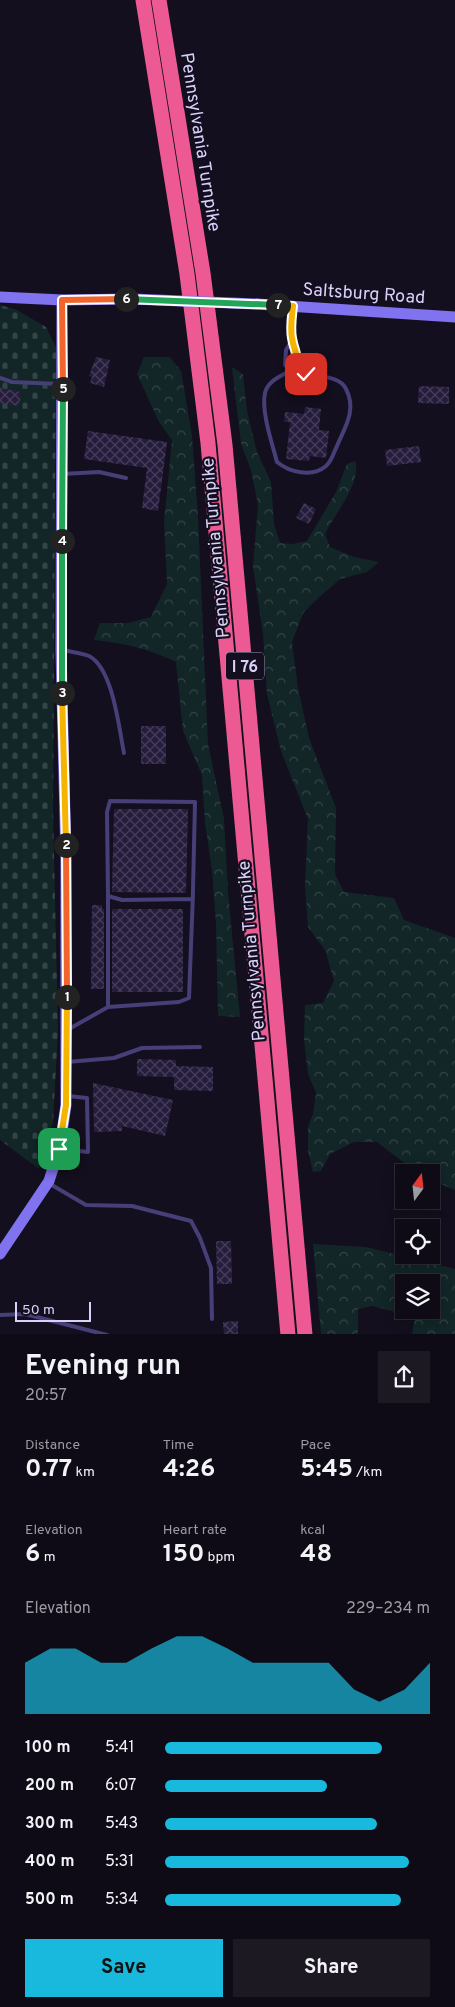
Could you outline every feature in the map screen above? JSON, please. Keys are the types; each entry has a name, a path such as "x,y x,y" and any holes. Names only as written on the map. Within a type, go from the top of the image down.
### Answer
{"highway":[{"name":"Pennsylvania Turnpike","path":"143,0 187,274 206,425 288,1334"},
{"name":"Pennsylvania Turnpike","path":"159,0 203,273 225,445 305,1334"}],"street":[{"name":"Saltsburg Road","path":"0,296 62,300 132,299 256,304 455,317"},
{"path":"1,1251 48,1183 59,1149 66,1096 66,860 61,650 62,300"}],"lane":[{"path":"292,340 297,348 297,364 291,372 278,376 267,387 264,394 267,422 277,462 293,472 319,470 331,461 350,420 348,396 346,389 338,381 291,372 285,365 286,350 292,340 293,306"},
{"path":"0,378 12,382 63,384"},
{"path":"62,474 99,472 126,478"},
{"path":"61,650 89,656 99,664 113,696 124,753"},
{"path":"67,1030 108,1007 178,1002 189,998 195,802 110,801 107,812 108,1007"},
{"path":"108,896 122,900 193,899"},
{"path":"67,1062 114,1058 142,1048 200,1047"},
{"path":"59,1149 88,1152 87,1098 66,1096"},
{"path":"48,1183 86,1205 132,1206 191,1222 200,1238 211,1268 212,1319"},
{"path":"0,1315 25,1314 107,1334"}],"green space":[{"path":"0,305 17,310 46,327 56,347 53,811 58,1030 53,1122 39,1169 0,1140"},
{"path":"144,357 170,357 181,371 192,436 198,517 208,744 224,819 228,892 240,1017 218,1016 216,923 212,870 205,823 202,775 183,731 176,662 136,647 94,640 100,623 128,623 151,617 167,584 164,521 172,440 159,422 137,374"},
{"path":"232,367 243,374 247,411 257,452 271,482 274,524 280,543 292,544 307,541 336,492 347,464 355,461 355,479 325,534 330,547 354,557 379,562 367,572 340,579 303,613 292,642 298,688 309,738 336,808 335,874 344,892 394,898 404,920 455,938 455,1190 440,1184 440,1164 406,1164 377,1142 354,1142 330,1154 321,1171 313,1172 308,1151 308,1127 313,1114 316,1093 308,1074 304,1040 305,1005 323,1003 334,981 325,950 308,927 305,886 308,819 281,751 267,694 263,634 253,566 258,505 251,470 241,444"},
{"path":"313,1244 366,1247 395,1254 395,1264 435,1264 455,1269 455,1334 412,1334 415,1319 440,1319 440,1274 395,1274 395,1312 372,1306 358,1309 358,1334 321,1334"}],"building":[{"path":"96,357 110,360 104,387 90,383 92,377 89,376"},
{"path":"419,386 449,387 449,404 418,403"},
{"path":"0,388 21,392 19,406 0,403"},
{"path":"305,407 321,409 319,430 329,431 326,458 310,456 309,461 286,459 290,422 284,422 285,412 304,414"},
{"path":"88,431 167,442 158,511 142,508 147,468 84,459"},
{"path":"419,446 421,462 387,466 385,450"},
{"path":"304,503 316,509 309,524 296,518"},
{"path":"141,726 166,726 166,764 141,764"},
{"path":"114,809 188,809 186,893 112,892"},
{"path":"92,905 102,905 102,909 104,909 104,989 91,989"},
{"path":"112,909 183,909 183,992 112,992"},
{"path":"137,1059 176,1060 176,1066 213,1067 213,1091 174,1090 174,1077 137,1076"},
{"path":"93,1083 173,1100 165,1136 122,1126 122,1131 94,1132"},
{"path":"216,1241 231,1241 232,1284 217,1284"},
{"path":"238,1321 238,1334 224,1334 223,1322"}],"route":[{"path":"59,1149 66,1105 67,1042 66,860 61,650 62,300 132,299 293,306 292,340 297,348 297,364 291,372 306,374"}]}
